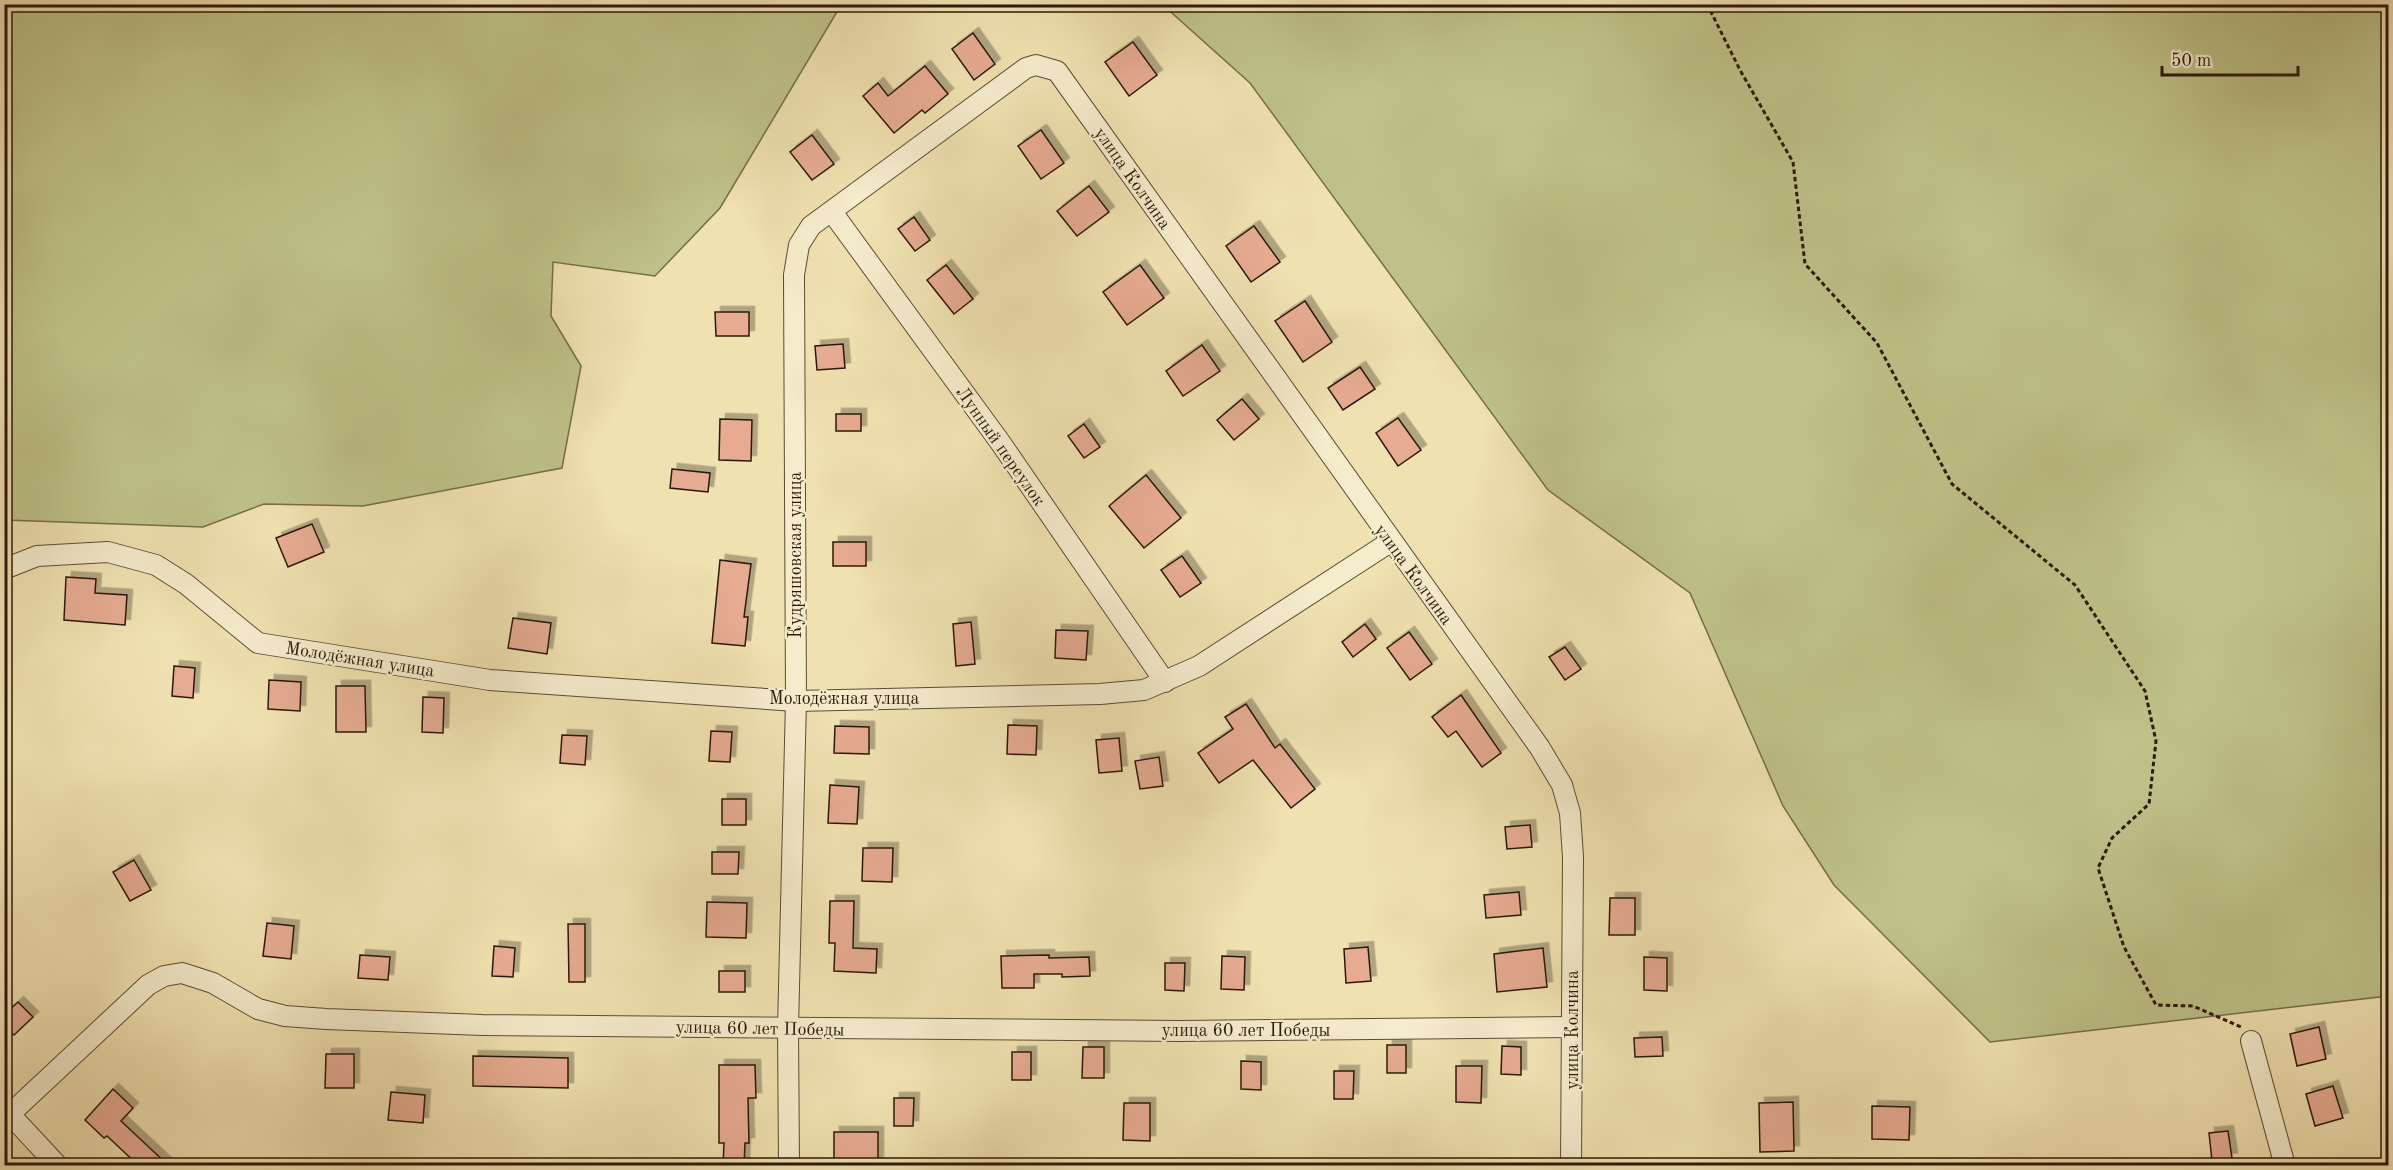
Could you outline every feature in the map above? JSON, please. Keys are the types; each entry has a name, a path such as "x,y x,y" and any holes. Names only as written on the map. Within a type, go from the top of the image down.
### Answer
{"street":[{"name":"Кудряшовская улица","path":"789,1166 788,1028 796,701 794,275 799,245 811,226 1026,68 1036,65"},
{"name":"улица Колчина","path":"1036,65 1057,71 1390,542 1539,748 1562,785 1570,813 1573,857 1571,1166"},
{"name":"Лунный переулок","path":"832,212 1000,442 1166,682"},
{"name":"Молодёжная улица","path":"4,569 37,556 108,552 156,565 186,584 258,643 490,680 796,701 1100,694 1144,690 1199,666 1390,542"},
{"name":"улица 60 лет Победы","path":"7,1111 148,985 164,976 182,973 213,983 258,1009 285,1016 326,1019 482,1025 1180,1031 1572,1027"},
{"path":"2251,1041 2284,1166"},
{"path":"7,1111 58,1166"}],"path":[{"path":"1707,4 1740,70 1793,162 1805,264 1877,343 1952,484 2074,585 2145,691 2156,741 2149,804 2112,837 2098,868 2124,947 2156,1005 2193,1006 2241,1026 2251,1041"}],"green space":[{"path":"5,4 841,5 720,208 655,276 553,262 551,316 581,366 562,468 363,506 264,504 203,527 5,520"},
{"path":"1163,5 2388,5 2388,996 1990,1042 1834,885 1783,806 1690,593 1548,490 1250,83"}],"building":[{"path":"973,33 995,64 974,80 952,49"},
{"path":"1133,42 1157,75 1129,96 1105,62"},
{"path":"925,66 948,94 925,113 922,110 894,133 863,96 878,83 888,96"},
{"path":"1041,130 1064,163 1041,179 1018,146"},
{"path":"812,135 834,164 812,180 790,152"},
{"path":"1089,186 1109,212 1077,236 1057,211"},
{"path":"914,217 930,240 915,251 898,229"},
{"path":"1254,226 1280,262 1251,282 1226,246"},
{"path":"946,265 973,299 954,314 927,280"},
{"path":"1140,265 1164,298 1127,325 1103,292"},
{"path":"1305,301 1332,342 1303,362 1275,321"},
{"path":"715,312 749,312 749,336 716,336"},
{"path":"843,344 845,368 817,370 815,346"},
{"path":"1202,345 1220,371 1183,396 1166,371"},
{"path":"1360,367 1375,389 1343,410 1328,388"},
{"path":"1242,399 1259,419 1234,440 1217,420"},
{"path":"836,414 861,414 861,431 836,431"},
{"path":"1398,418 1421,450 1398,466 1376,433"},
{"path":"720,419 752,420 751,461 719,460"},
{"path":"1084,424 1100,447 1084,458 1068,436"},
{"path":"672,469 710,473 708,492 670,488"},
{"path":"1146,475 1181,518 1144,548 1109,506"},
{"path":"312,524 324,552 288,567 276,538"},
{"path":"833,542 866,542 866,566 833,566"},
{"path":"1182,556 1201,583 1180,597 1161,570"},
{"path":"720,560 751,564 744,617 748,617 745,646 712,643"},
{"path":"66,577 96,579 95,593 127,595 125,625 64,620"},
{"path":"513,618 551,623 547,654 508,648"},
{"path":"971,622 975,664 956,666 953,624"},
{"path":"1365,624 1376,639 1353,657 1342,642"},
{"path":"1056,630 1088,631 1086,660 1055,658"},
{"path":"1409,632 1432,664 1410,680 1387,648"},
{"path":"1565,647 1581,669 1565,680 1549,657"},
{"path":"174,666 195,668 193,698 172,696"},
{"path":"269,680 301,682 300,711 268,709"},
{"path":"336,686 365,686 366,732 336,732"},
{"path":"1461,695 1501,753 1482,767 1456,731 1448,737 1432,717"},
{"path":"423,697 444,698 443,733 422,732"},
{"path":"1246,704 1275,748 1280,744 1315,789 1291,808 1253,760 1219,783 1198,753 1233,729 1225,717"},
{"path":"1008,725 1037,726 1036,755 1007,754"},
{"path":"835,726 869,727 869,754 834,753"},
{"path":"711,731 732,732 730,762 709,761"},
{"path":"562,735 587,736 585,765 560,763"},
{"path":"1119,738 1122,771 1099,773 1096,740"},
{"path":"1159,757 1163,786 1140,789 1135,761"},
{"path":"830,785 859,787 857,824 828,823"},
{"path":"722,799 746,799 746,825 722,825"},
{"path":"1530,825 1532,847 1507,849 1505,827"},
{"path":"863,848 893,848 892,882 862,881"},
{"path":"712,852 739,852 738,874 712,874"},
{"path":"134,860 151,890 130,901 113,872"},
{"path":"1519,892 1521,915 1486,918 1484,895"},
{"path":"1610,898 1635,898 1635,935 1609,935"},
{"path":"830,901 854,901 853,948 877,949 876,973 834,971 835,943 829,943"},
{"path":"707,902 747,903 746,938 706,937"},
{"path":"267,923 294,926 291,959 263,956"},
{"path":"568,924 585,924 585,982 569,982"},
{"path":"494,946 515,948 513,977 492,976"},
{"path":"1368,947 1371,981 1346,983 1344,949"},
{"path":"1543,948 1547,987 1497,992 1494,954"},
{"path":"360,955 390,957 388,980 358,978"},
{"path":"1049,955 1049,958 1089,957 1090,976 1062,977 1062,974 1034,974 1034,988 1002,988 1001,956"},
{"path":"1222,956 1245,957 1244,990 1221,989"},
{"path":"1644,957 1667,958 1667,991 1644,990"},
{"path":"1165,963 1185,963 1184,991 1165,990"},
{"path":"719,971 745,971 745,992 719,992"},
{"path":"18,1002 33,1017 14,1035 4,1026 4,1015"},
{"path":"2319,1027 2326,1059 2297,1066 2290,1034"},
{"path":"1662,1037 1663,1056 1635,1057 1634,1038"},
{"path":"1387,1045 1406,1045 1406,1073 1387,1073"},
{"path":"1502,1046 1521,1047 1521,1075 1501,1074"},
{"path":"1083,1047 1104,1047 1104,1078 1082,1078"},
{"path":"1012,1052 1031,1052 1031,1080 1012,1080"},
{"path":"326,1054 354,1054 354,1088 325,1088"},
{"path":"473,1056 568,1058 568,1088 473,1086"},
{"path":"1241,1061 1261,1062 1261,1090 1241,1089"},
{"path":"719,1065 755,1065 756,1098 748,1098 749,1143 745,1143 744,1166 723,1166 724,1143 719,1143"},
{"path":"1456,1066 1482,1066 1481,1103 1456,1102"},
{"path":"1334,1071 1354,1071 1353,1099 1334,1099"},
{"path":"2333,1086 2343,1118 2315,1126 2306,1094"},
{"path":"113,1089 133,1108 121,1121 169,1166 139,1166 107,1136 104,1138 85,1120"},
{"path":"391,1092 425,1095 423,1123 388,1120"},
{"path":"894,1098 914,1098 913,1126 894,1126"},
{"path":"1793,1102 1794,1151 1760,1152 1759,1103"},
{"path":"1124,1103 1150,1103 1150,1141 1123,1140"},
{"path":"1872,1106 1910,1107 1909,1140 1872,1139"},
{"path":"2228,1131 2232,1158 2212,1161 2209,1133"},
{"path":"834,1132 878,1132 878,1166 834,1166"}]}
